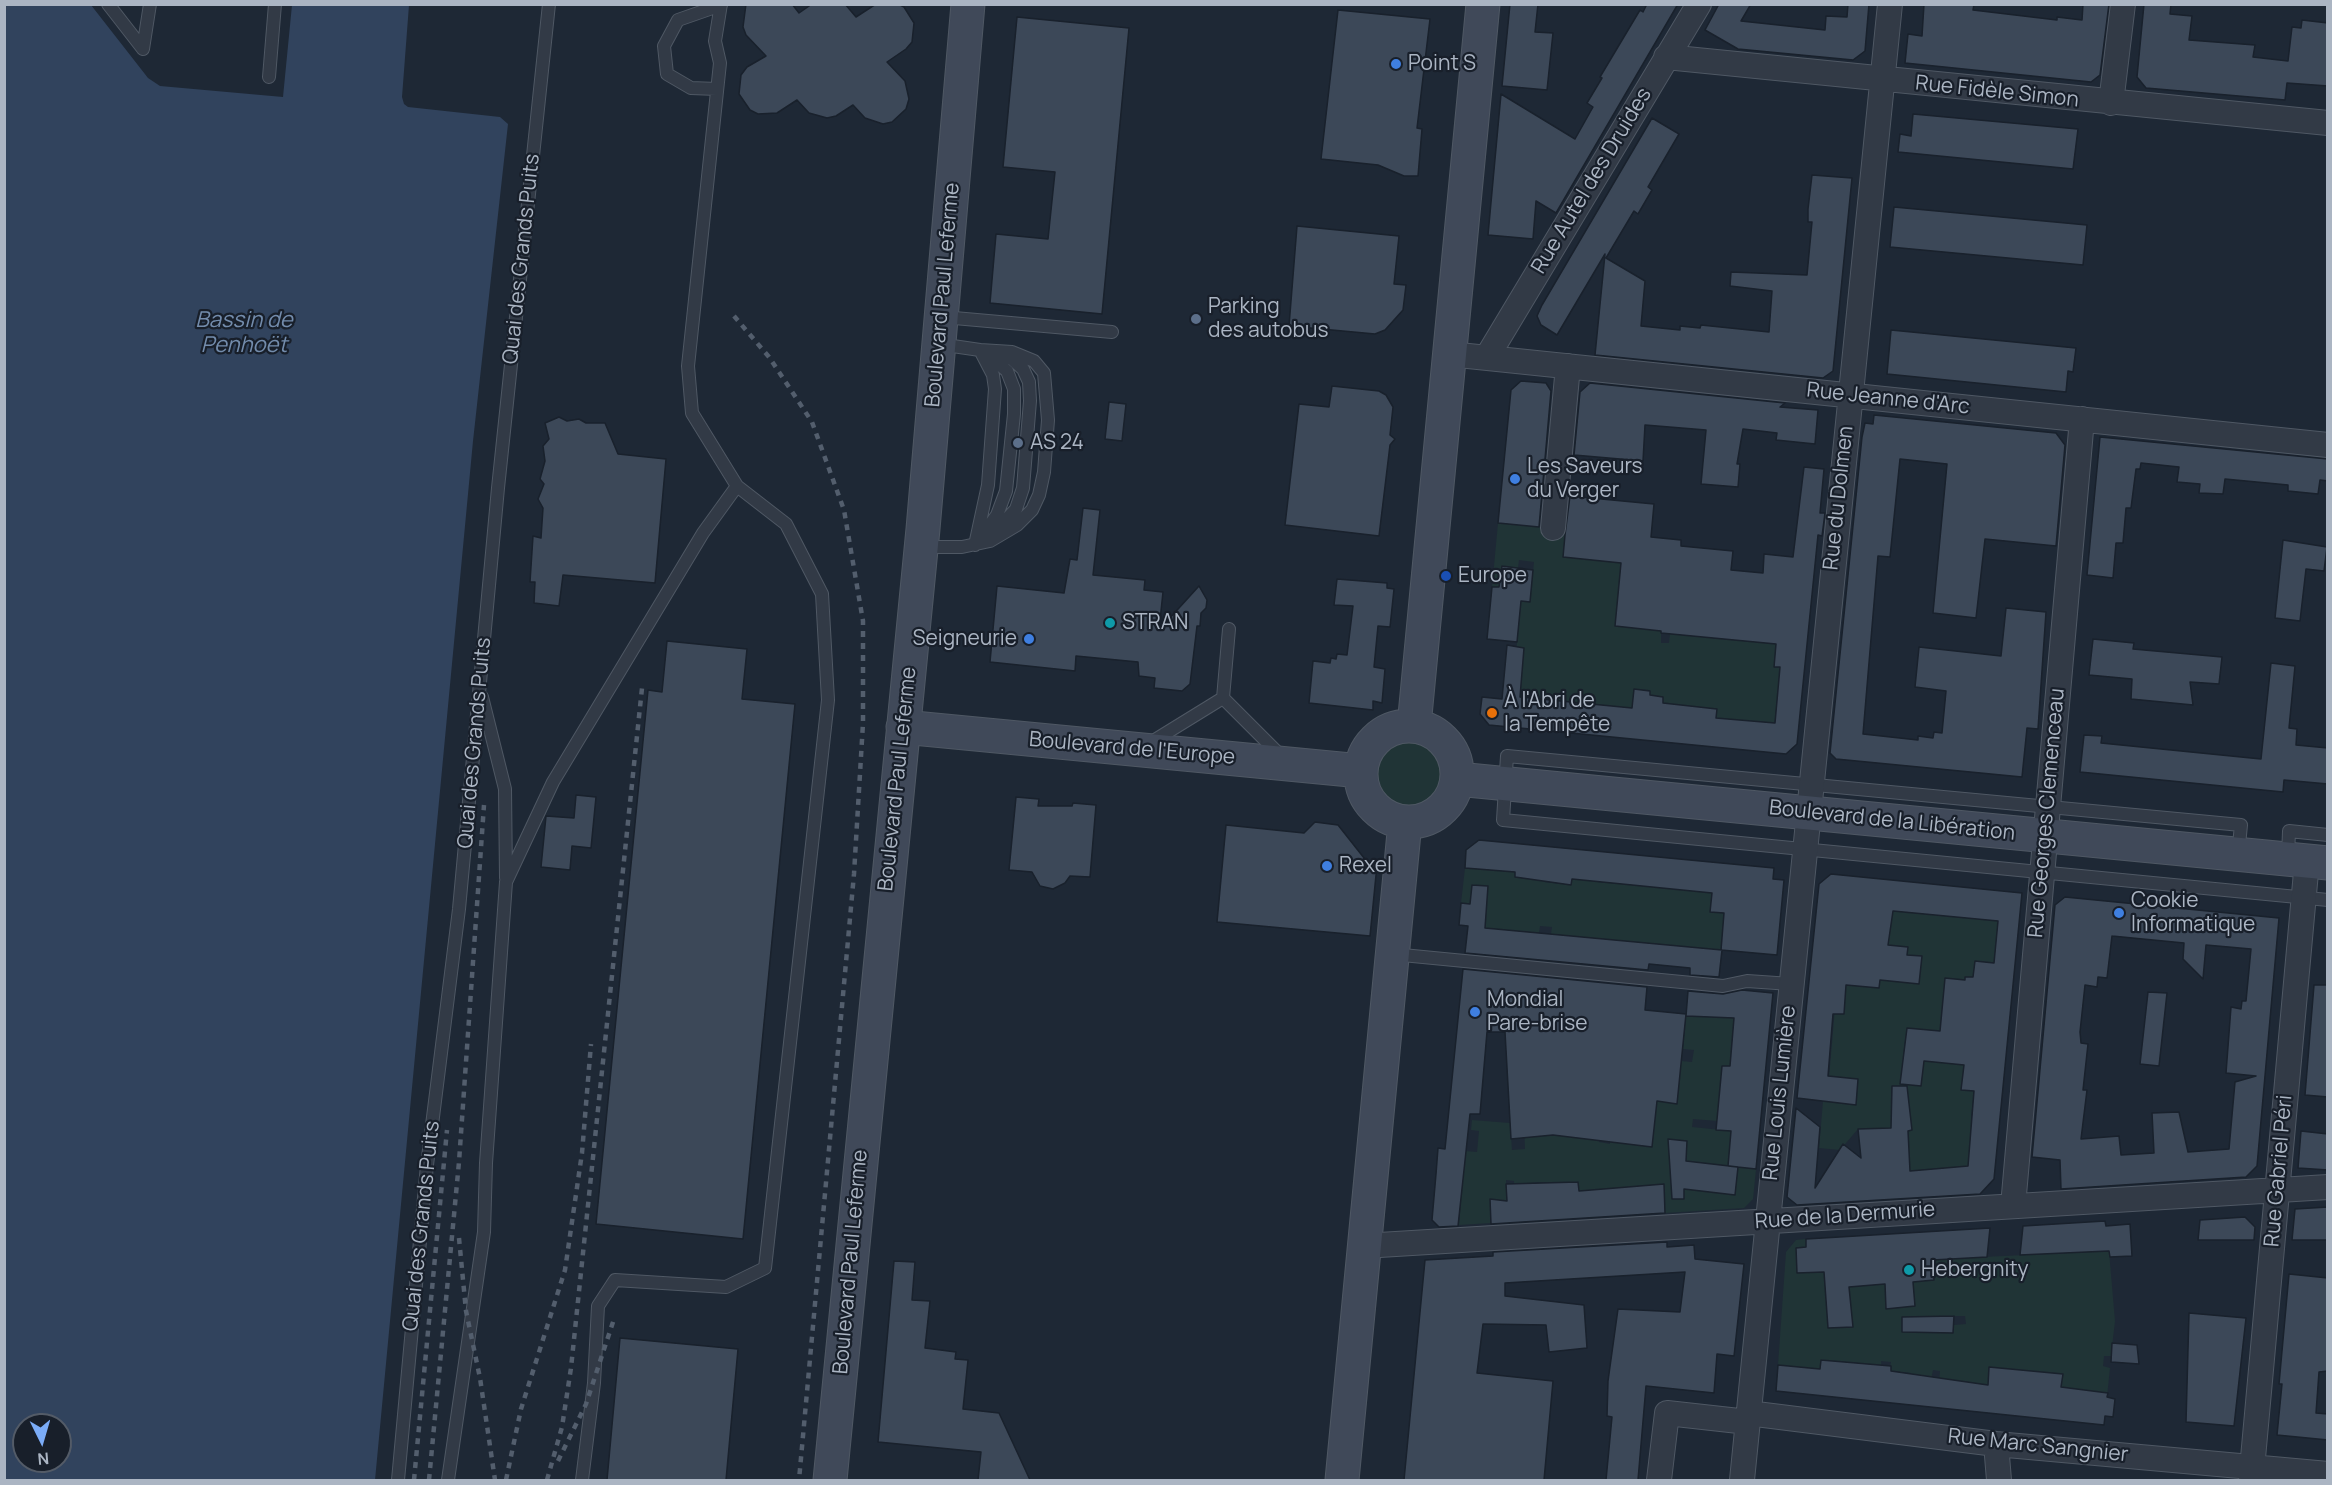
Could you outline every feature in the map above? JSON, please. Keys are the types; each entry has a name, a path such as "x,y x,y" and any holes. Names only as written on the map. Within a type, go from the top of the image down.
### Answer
{"main road":[{"name":"Boulevard Paul Leferme","path":"830,1480 921,547 968,4"},
{"path":"1414,726 1483,4"},
{"path":"1401,726 1414,726 1429,730 1442,738 1454,757 1457,779 1449,800 1434,815 1420,821 1405,822 1391,819 1378,811 1368,800 1362,786 1361,771 1369,747 1378,737 1401,726"},
{"name":"Boulevard de l'Europe","path":"903,727 1361,771"},
{"name":"Boulevard de la Libération","path":"1457,779 1810,799 2047,822 2238,855 2307,861"},
{"path":"1342,1480 1405,822"}],"street":[{"name":"Rue Autel des Druides","path":"1487,357 1699,4"},
{"name":"Rue du Dolmen","path":"1810,799 1890,4"},
{"path":"2111,103 2123,4"},
{"name":"Rue Fidèle Simon","path":"1666,57 1883,81 2328,123"},
{"name":"Rue Jeanne d'Arc","path":"1449,354 2328,445"},
{"path":"1553,528 1568,366"},
{"name":"Rue Georges Clemenceau","path":"2013,1206 2082,419"},
{"name":"Rue Louis Lumière","path":"1742,1480 1810,799"},
{"name":"Rue Gabriel Péri","path":"2251,1473 2307,861"},
{"name":"Rue de la Dermurie","path":"1364,1246 2328,1187"},
{"name":"Rue Marc Sangnier","path":"1659,1480 1667,1413 1748,1417 2251,1473 2328,1474"},
{"path":"1996,1444 1999,1480"}],"lane":[{"path":"108,4 143,49 150,4"},
{"path":"268,78 275,4"},
{"name":"Quai des Grands Puits","path":"398,1480 427,1166 459,909 549,4"},
{"path":"582,1480 594,1383 598,1306 615,1280 726,1287 765,1268 828,700 822,594 786,524 737,486 692,413 688,366 720,63 715,41 721,5 678,20 664,46 667,74 691,88 717,89"},
{"path":"940,330 1112,332"},
{"path":"940,330 997,360 1007,370 1014,389 1014,414 1006,491 997,515 975,545"},
{"path":"975,545 988,485 995,389 993,375 980,350"},
{"path":"921,547 975,545 1010,529 1032,510 1044,472 1048,420 1044,373 1034,361 1012,352 980,350"},
{"path":"506,882 553,782 703,533 737,486"},
{"path":"1228,629 1223,698 1288,764"},
{"path":"448,1480 484,1232 486,1162 506,882 505,789 480,688"},
{"path":"1140,750 1223,698"},
{"path":"1505,783 1503,820 2328,900"},
{"path":"2307,861 2289,831 2328,835"},
{"path":"1392,954 1723,986 1747,981 1791,984"}],"green space":[{"path":"1498,523 1566,529 1563,557 1638,564 1639,628 1661,631 1661,643 1669,643 1670,634 1776,644 1774,667 1804,670 1801,702 1777,700 1774,728 1765,722 1716,720 1717,709 1678,705 1662,711 1663,697 1650,695 1650,690 1634,689 1632,708 1540,699 1511,705 1521,601 1530,602 1534,562 1519,560 1518,568 1502,567 1499,587 1492,587"},
{"path":"1410,740 1423,743 1435,750 1442,762 1445,775 1442,788 1435,800 1423,807 1410,810 1397,807 1385,800 1378,788 1375,775 1378,762 1385,750 1397,743"},
{"path":"1465,868 1515,872 1515,877 1527,879 1545,870 1544,882 1571,885 1572,876 1598,882 1712,891 1710,912 1741,915 1722,938 1721,950 1551,934 1552,927 1540,926 1539,933 1485,928 1461,903"},
{"path":"1885,910 2019,923 2019,927 1998,925 1994,963 1975,961 1973,977 1965,977 1977,1034 1905,1041 1903,1058 1972,1066 1974,1091 1971,1118 2000,1120 1999,1128 1972,1126 1968,1167 1902,1171 1858,1129 1840,1150 1819,1148 1823,1101 1827,1101 1840,950"},
{"path":"1744,991 1734,1019 1732,1042 1739,1067 1724,1066 1717,1121 1693,1119 1692,1127 1731,1131 1731,1166 1691,1190 1735,1194 1738,1167 1756,1169 1753,1199 1744,1208 1665,1213 1663,1184 1637,1186 1637,1189 1548,1193 1547,1182 1527,1183 1516,1222 1514,1181 1506,1180 1507,1201 1490,1199 1491,1223 1459,1225 1465,1151 1477,1152 1479,1131 1471,1130 1472,1120 1510,1123 1512,1150 1525,1149 1524,1125 1545,1136 1600,1132 1599,1142 1610,1144 1610,1133 1633,1135 1634,1145 1651,1147 1658,1086 1681,1061 1692,1062 1694,1050 1683,1049 1686,1014 1721,1017 1721,1012"},
{"path":"1806,1239 1806,1247 1796,1248 1797,1273 1824,1272 1827,1313 1831,1313 1829,1288 1885,1284 1887,1308 1915,1306 1913,1282 1934,1280 1933,1260 1982,1255 1983,1257 2109,1251 2115,1321 2111,1356 2104,1356 2103,1366 2110,1368 2107,1397 2061,1387 2062,1374 2051,1373 2050,1382 2025,1380 2024,1388 2011,1387 2013,1371 1990,1368 1988,1379 1998,1380 1998,1386 1964,1382 1963,1387 1939,1383 1940,1371 1933,1370 1930,1384 1911,1382 1911,1373 1889,1371 1891,1362 1881,1361 1882,1370 1858,1368 1858,1363 1834,1361 1832,1373 1824,1374 1808,1372 1808,1368 1778,1365 1786,1252 1796,1240","holes":["1937,1316 1965,1316 1966,1324 1954,1325 1953,1333 1936,1333"]}],"water":[{"name":"Bassin de Penhoët","path":"5,4 91,5 148,78 160,86 283,97 292,5 409,5 402,97 404,104 408,107 500,117 508,124 473,441 375,1480 5,1480"}],"building":[{"path":"746,4 792,4 799,13 812,4 845,4 856,17 876,4 898,4 904,7 914,23 912,42 887,62 905,81 909,99 906,109 892,122 883,124 865,118 853,105 836,116 827,118 809,113 797,100 777,113 758,114 750,110 739,94 741,75 747,67 766,56 746,35 743,27"},
{"path":"1510,4 1538,4 1535,32 1553,33 1547,90 1502,86"},
{"path":"1647,4 1678,4 1556,213 1536,201 1533,239 1488,235 1501,94 1575,139 1593,107 1587,103 1602,78 1600,77 1640,10 1643,12"},
{"path":"1719,4 1751,4 1741,21 1825,30 1826,16 1847,17 1848,4 1869,4 1865,51 1853,60 1738,49 1705,30"},
{"path":"1924,4 1974,4 1973,10 2057,20 2057,17 2082,20 2083,4 2109,4 2100,75 2091,82 1905,63 1908,34 1922,36"},
{"path":"2144,4 2171,4 2170,14 2192,16 2189,40 2255,45 2253,57 2288,61 2292,27 2301,28 2302,20 2328,23 2328,86 2287,83 2285,100 2146,88 2137,77"},
{"path":"1338,10 1430,19 1417,128 1422,129 1418,176 1404,176 1378,165 1321,159"},
{"path":"1017,17 1129,28 1102,314 990,303 996,234 1048,239 1055,172 1003,167"},
{"path":"1913,114 2078,129 2073,169 1898,152 1900,134 1911,136"},
{"path":"1652,118 1679,134 1648,187 1652,190 1638,214 1634,211 1606,258 1645,281 1641,326 1680,330 1680,326 1700,328 1701,325 1769,332 1772,291 1730,286 1731,272 1807,275 1812,222 1808,222 1808,209 1812,175 1852,178 1833,371 1823,378 1595,355 1605,254 1557,335 1541,325 1537,316 1542,305"},
{"path":"1894,207 2087,225 2083,265 1890,247"},
{"path":"1297,226 1399,236 1394,284 1406,285 1403,310 1385,330 1375,334 1289,326"},
{"path":"1891,330 2076,348 2073,372 2068,371 2066,392 1887,374"},
{"path":"1521,381 1546,383 1551,391 1539,527 1498,523 1511,390"},
{"path":"1590,383 1785,403 1780,407 1818,410 1815,444 1776,440 1777,433 1743,429 1737,464 1740,464 1738,487 1701,484 1706,430 1645,425 1643,461 1574,455 1580,392"},
{"path":"1332,386 1379,391 1386,395 1393,407 1390,435 1395,439 1390,445 1379,536 1285,525 1299,404 1329,407"},
{"path":"1109,402 1126,404 1122,441 1105,439"},
{"path":"1874,415 2056,433 2065,445 2056,546 1985,539 1976,618 1933,613 1947,464 1900,459 1890,557 1878,556 1863,734 1918,740 1918,736 1933,738 1934,732 1942,733 1946,691 1915,687 1919,647 2001,656 2006,608 2046,612 2038,729 2027,728 2022,777 1836,759 1830,753 1862,437 1865,423 1873,424"},
{"path":"559,417 567,421 579,419 586,423 605,423 618,454 666,459 655,583 563,575 559,606 534,603 535,582 530,582 533,536 541,538 543,508 538,499 544,484 540,479 545,461 543,446 549,439 545,423"},
{"path":"2100,437 2328,459 2328,481 2320,480 2318,494 2288,491 2288,485 2225,479 2223,494 2199,493 2200,484 2177,482 2179,467 2141,463 2140,469 2136,469 2131,508 2126,508 2123,543 2116,543 2113,578 2087,575"},
{"path":"1804,467 1824,469 1820,513 1825,513 1822,536 1818,535 1797,744 1786,754 1489,725 1480,714 1482,697 1502,699 1507,645 1524,648 1520,697 1632,708 1634,689 1650,691 1650,695 1663,697 1663,703 1717,709 1716,718 1775,723 1780,667 1774,667 1776,644 1661,633 1661,631 1615,626 1621,563 1563,557 1565,535 1570,496 1654,504 1651,537 1681,540 1681,546 1733,551 1731,570 1763,573 1764,554 1793,557"},
{"path":"1083,508 1100,510 1093,575 1145,580 1144,590 1163,592 1159,630 1199,586 1207,600 1206,608 1201,613 1200,626 1197,626 1190,684 1182,691 1154,688 1155,678 1139,676 1138,662 1076,656 1075,671 990,662 997,586 1064,593 1070,559 1077,560"},
{"path":"2283,540 2327,547 2324,571 2306,569 2300,621 2275,618"},
{"path":"1502,566 1533,570 1530,602 1521,601 1517,642 1487,639 1492,587 1499,587"},
{"path":"1337,579 1387,583 1387,588 1394,589 1390,627 1378,626 1374,667 1385,669 1382,703 1373,701 1373,710 1309,703 1313,661 1330,663 1331,658 1336,659 1337,654 1347,655 1353,606 1334,605"},
{"path":"2093,639 2134,643 2133,649 2222,657 2219,684 2190,682 2193,705 2131,699 2132,679 2089,675"},
{"path":"667,641 747,649 742,699 795,704 743,1239 596,1224 648,690 662,692"},
{"path":"2271,663 2295,666 2289,728 2297,729 2296,745 2328,748 2328,784 2284,780 2283,792 2080,772 2084,735 2102,736 2101,743 2261,759"},
{"path":"576,795 596,797 591,848 572,846 570,870 541,867 546,816 574,818"},
{"path":"1016,797 1039,799 1038,806 1072,806 1073,803 1096,805 1090,877 1070,876 1065,883 1053,889 1040,886 1032,872 1009,870"},
{"path":"1315,822 1338,825 1368,863 1377,865 1370,936 1217,922 1226,825 1304,833"},
{"path":"1479,840 1774,868 1773,879 1784,880 1777,955 1721,950 1724,913 1710,912 1712,893 1572,879 1571,885 1515,877 1515,872 1465,868 1466,850"},
{"path":"1831,874 2022,893 1994,1179 1980,1194 1797,1205 1787,1197 1796,1108 1820,1127 1815,1188 1843,1144 1861,1158 1858,1129 1891,1128 1892,1086 1907,1086 1912,1130 1908,1131 1910,1171 1968,1166 1974,1091 1961,1090 1964,1065 1924,1061 1921,1086 1900,1084 1907,1028 1940,1031 1945,978 1965,980 1965,977 1973,977 1975,961 1994,963 1998,921 1893,911 1888,945 1908,947 1907,955 1922,956 1919,984 1880,980 1879,988 1846,985 1844,1014 1833,1014 1828,1076 1858,1079 1856,1105 1797,1098 1819,884"},
{"path":"1472,885 1488,886 1485,928 1722,950 1719,977 1690,975 1690,968 1649,964 1648,970 1465,953 1468,926 1459,925 1461,903 1470,904"},
{"path":"2065,897 2279,918 2257,1166 2246,1177 2061,1189 2060,1160 2032,1157 2055,905","holes":["2112,936 2184,943 2183,959 2203,979 2206,945 2251,949 2246,1001 2242,1001 2241,1009 2231,1007 2226,1073 2256,1076 2235,1082 2229,1149 2188,1152 2179,1112 2152,1113 2154,1153 2121,1155 2119,1136 2081,1139 2087,1090 2083,1090 2088,1044 2081,1043 2080,1032 2085,985 2097,987 2098,977 2107,978"]},
{"path":"1463,969 1647,987 1645,1010 1686,1014 1677,1104 1657,1101 1652,1147 1553,1135 1511,1139 1505,1032 1487,1032 1480,1114 1470,1114 1458,1226 1439,1227 1432,1220 1438,1148 1445,1149"},
{"path":"2314,985 2328,985 2328,1097 2305,1095"},
{"path":"1742,990 1773,993 1756,1169 1728,1166 1731,1131 1716,1130 1722,1066 1730,1066 1734,1018 1686,1016 1688,991 1723,994"},
{"path":"2148,992 2167,993 2159,1066 2140,1064"},
{"path":"2301,1131 2328,1134 2328,1170 2298,1168"},
{"path":"1668,1139 1687,1141 1686,1161 1738,1167 1735,1195 1684,1189 1684,1199 1672,1199"},
{"path":"1578,1182 1579,1191 1664,1184 1665,1213 1491,1224 1490,1199 1507,1201 1506,1184"},
{"path":"2328,1207 2328,1240 2292,1240 2295,1209"},
{"path":"2245,1217 2255,1227 2254,1240 2198,1240 2200,1220"},
{"path":"2105,1221 2106,1226 2130,1224 2132,1256 2110,1257 2109,1251 2020,1255 2023,1226"},
{"path":"1990,1228 1987,1257 1933,1260 1934,1280 1913,1282 1915,1306 1886,1309 1885,1284 1849,1287 1853,1327 1828,1328 1824,1272 1797,1273 1796,1248 1806,1247 1806,1239"},
{"path":"1667,1242 1667,1247 1694,1245 1695,1259 1744,1264 1734,1356 1717,1354 1714,1393 1646,1386 1638,1480 1606,1480 1612,1417 1607,1416 1608,1381 1618,1309 1680,1312 1685,1272 1505,1283 1505,1296 1584,1305 1587,1348 1549,1352 1546,1325 1483,1324 1477,1373 1553,1381 1544,1480 1404,1480 1425,1260 1493,1256 1493,1252"},
{"path":"894,1261 915,1262 912,1300 930,1301 925,1348 956,1352 955,1359 968,1360 963,1409 999,1413 1030,1480 978,1480 981,1452 878,1442"},
{"path":"2289,1274 2328,1278 2328,1371 2319,1372 2316,1413 2328,1414 2328,1440 2277,1435"},
{"path":"2189,1313 2246,1318 2234,1426 2186,1422"},
{"path":"1954,1316 1953,1333 1902,1332 1902,1317"},
{"path":"620,1338 738,1349 726,1480 607,1480"},
{"path":"2112,1343 2137,1345 2139,1364 2111,1362"},
{"path":"1821,1360 1891,1366 1891,1371 1988,1385 1989,1367 2063,1374 2061,1387 2108,1393 2107,1397 2115,1399 2113,1417 2105,1416 2104,1425 1776,1391 1778,1365 1820,1369"}],"railway":[{"path":"734,316 769,357 812,422 844,510 863,621 863,723 854,874 799,1480"},
{"path":"547,1480 562,1427 571,1368 642,688"},
{"path":"429,1480 459,1162 484,805"},
{"path":"506,1480 521,1409 565,1270 582,1153 591,1044"},
{"path":"414,1480 447,1130"},
{"path":"459,1238 466,1311 480,1378 495,1480"},
{"path":"558,1461 586,1404 614,1319"}],"place":[{"name":"Point S","path":"1396,64"},
{"name":"Parking des autobus","path":"1196,319"},
{"name":"AS 24","path":"1018,443"},
{"name":"Les Saveurs du Verger","path":"1515,479"},
{"name":"Europe","path":"1446,576"},
{"name":"STRAN","path":"1110,623"},
{"name":"Seigneurie","path":"1029,639"},
{"name":"À l'Abri de la Tempête","path":"1492,713"},
{"name":"Rexel","path":"1327,866"},
{"name":"Cookie Informatique","path":"2119,913"},
{"name":"Mondial Pare-brise","path":"1475,1012"},
{"name":"Hebergnity","path":"1909,1270"}]}
